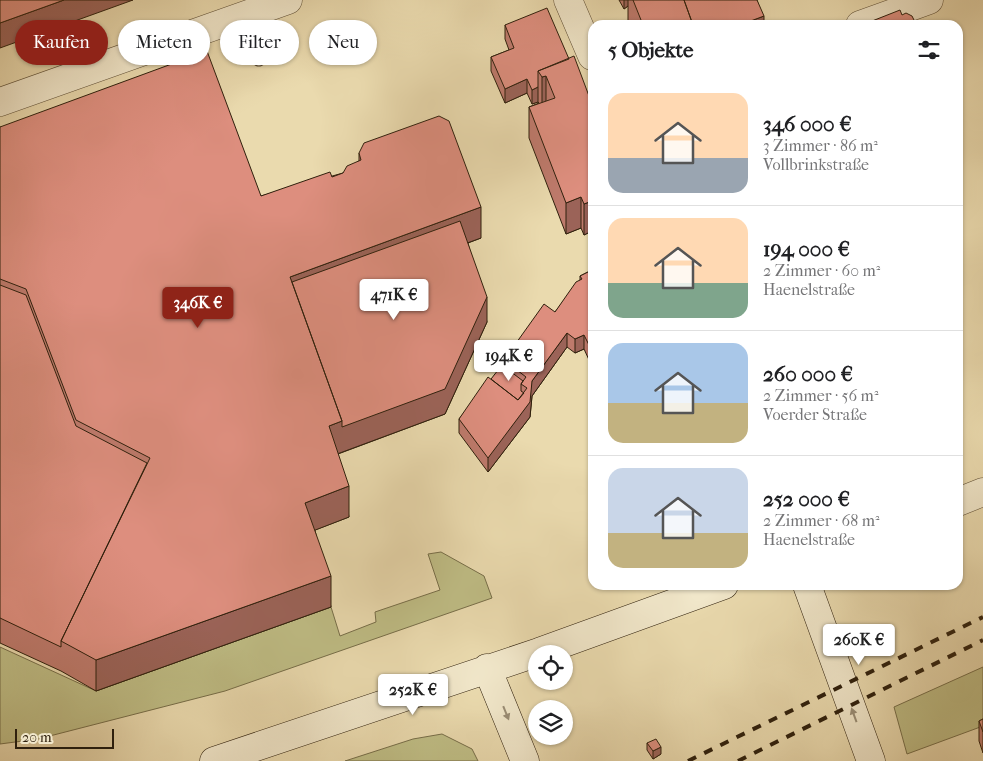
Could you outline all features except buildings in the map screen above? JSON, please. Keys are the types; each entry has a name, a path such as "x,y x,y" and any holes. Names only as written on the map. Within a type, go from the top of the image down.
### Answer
{"main road":[{"path":"0,102 249,9 288,0"},
{"path":"568,0 588,47"},
{"path":"874,20 929,0"},
{"path":"963,500 983,492"},
{"path":"214,761 539,652 710,590"},
{"path":"809,590 871,761"},
{"path":"488,668 525,761"}],"shaded area":[{"path":"441,552 484,576 492,598 225,691 38,739 0,744 0,647 96,691 331,607 340,636 376,622 375,612 440,590 428,554"},
{"path":"983,667 983,726 907,754 894,707"},
{"path":"442,734 472,749 478,761 345,761 413,739"}],"railway":[{"path":"688,761 983,617"},
{"path":"738,761 983,640"}]}
